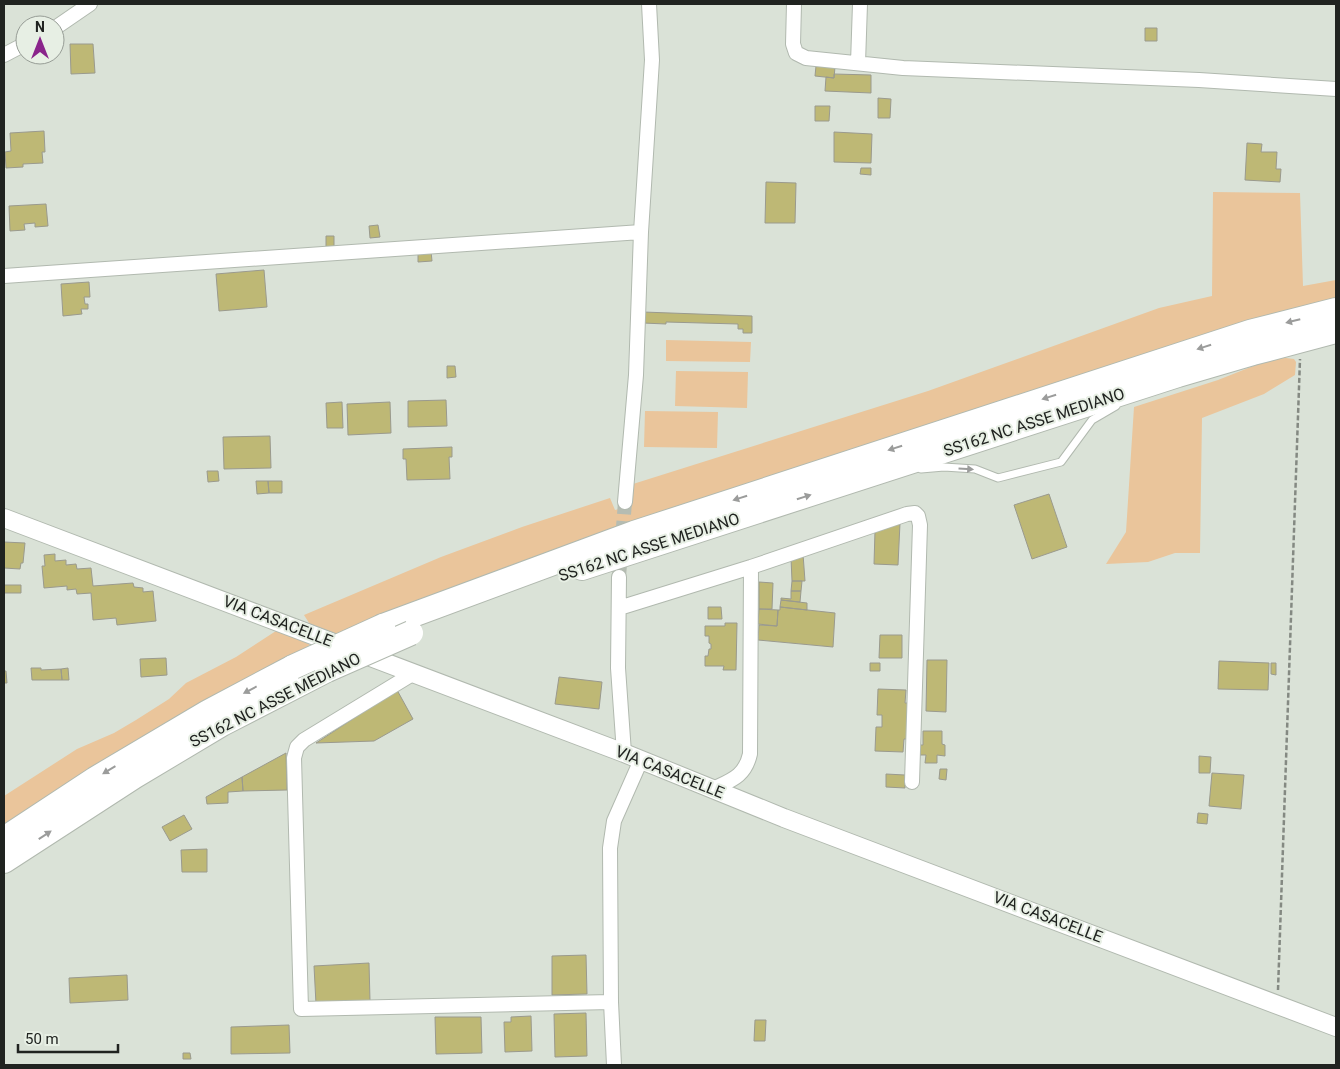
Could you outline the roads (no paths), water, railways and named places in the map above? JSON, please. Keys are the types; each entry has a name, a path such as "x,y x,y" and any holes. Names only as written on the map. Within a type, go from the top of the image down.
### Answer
{"highway":[{"name":"SS162 NC ASSE MEDIANO","path":"4,861 135,776 222,724 327,670 411,633 585,567 1178,375 1252,342 1336,310"},
{"name":"SS162 NC ASSE MEDIANO","path":"4,839 95,779 208,712 293,667 384,626 634,533 1252,342 1336,331"}],"street":[{"path":"65,21 90,4"},
{"path":"625,502 636,375 641,232 652,60 651,20 648,4"},
{"path":"794,4 793,44 796,53 806,58 919,68 1189,80 1336,89"},
{"path":"858,63 860,4"},
{"path":"4,276 641,232"},
{"path":"619,608 752,567 907,514 915,514 918,516 920,525 912,782"},
{"name":"VIA CASACELLE","path":"4,518 624,753 794,821 1336,1027"},
{"path":"713,789 743,773 748,764 750,754 752,567"},
{"path":"619,578 618,668 624,753"},
{"path":"414,673 304,740 297,747 294,758 301,1009 611,1002"},
{"path":"614,1065 611,1002 610,848 614,821 641,760"}],"lane":[{"path":"1127,400 1178,375"},
{"path":"883,472 944,467 975,469 998,478 1061,462 1092,420 1119,404"}],"tunnel":[{"path":"619,577 625,502"}]}
